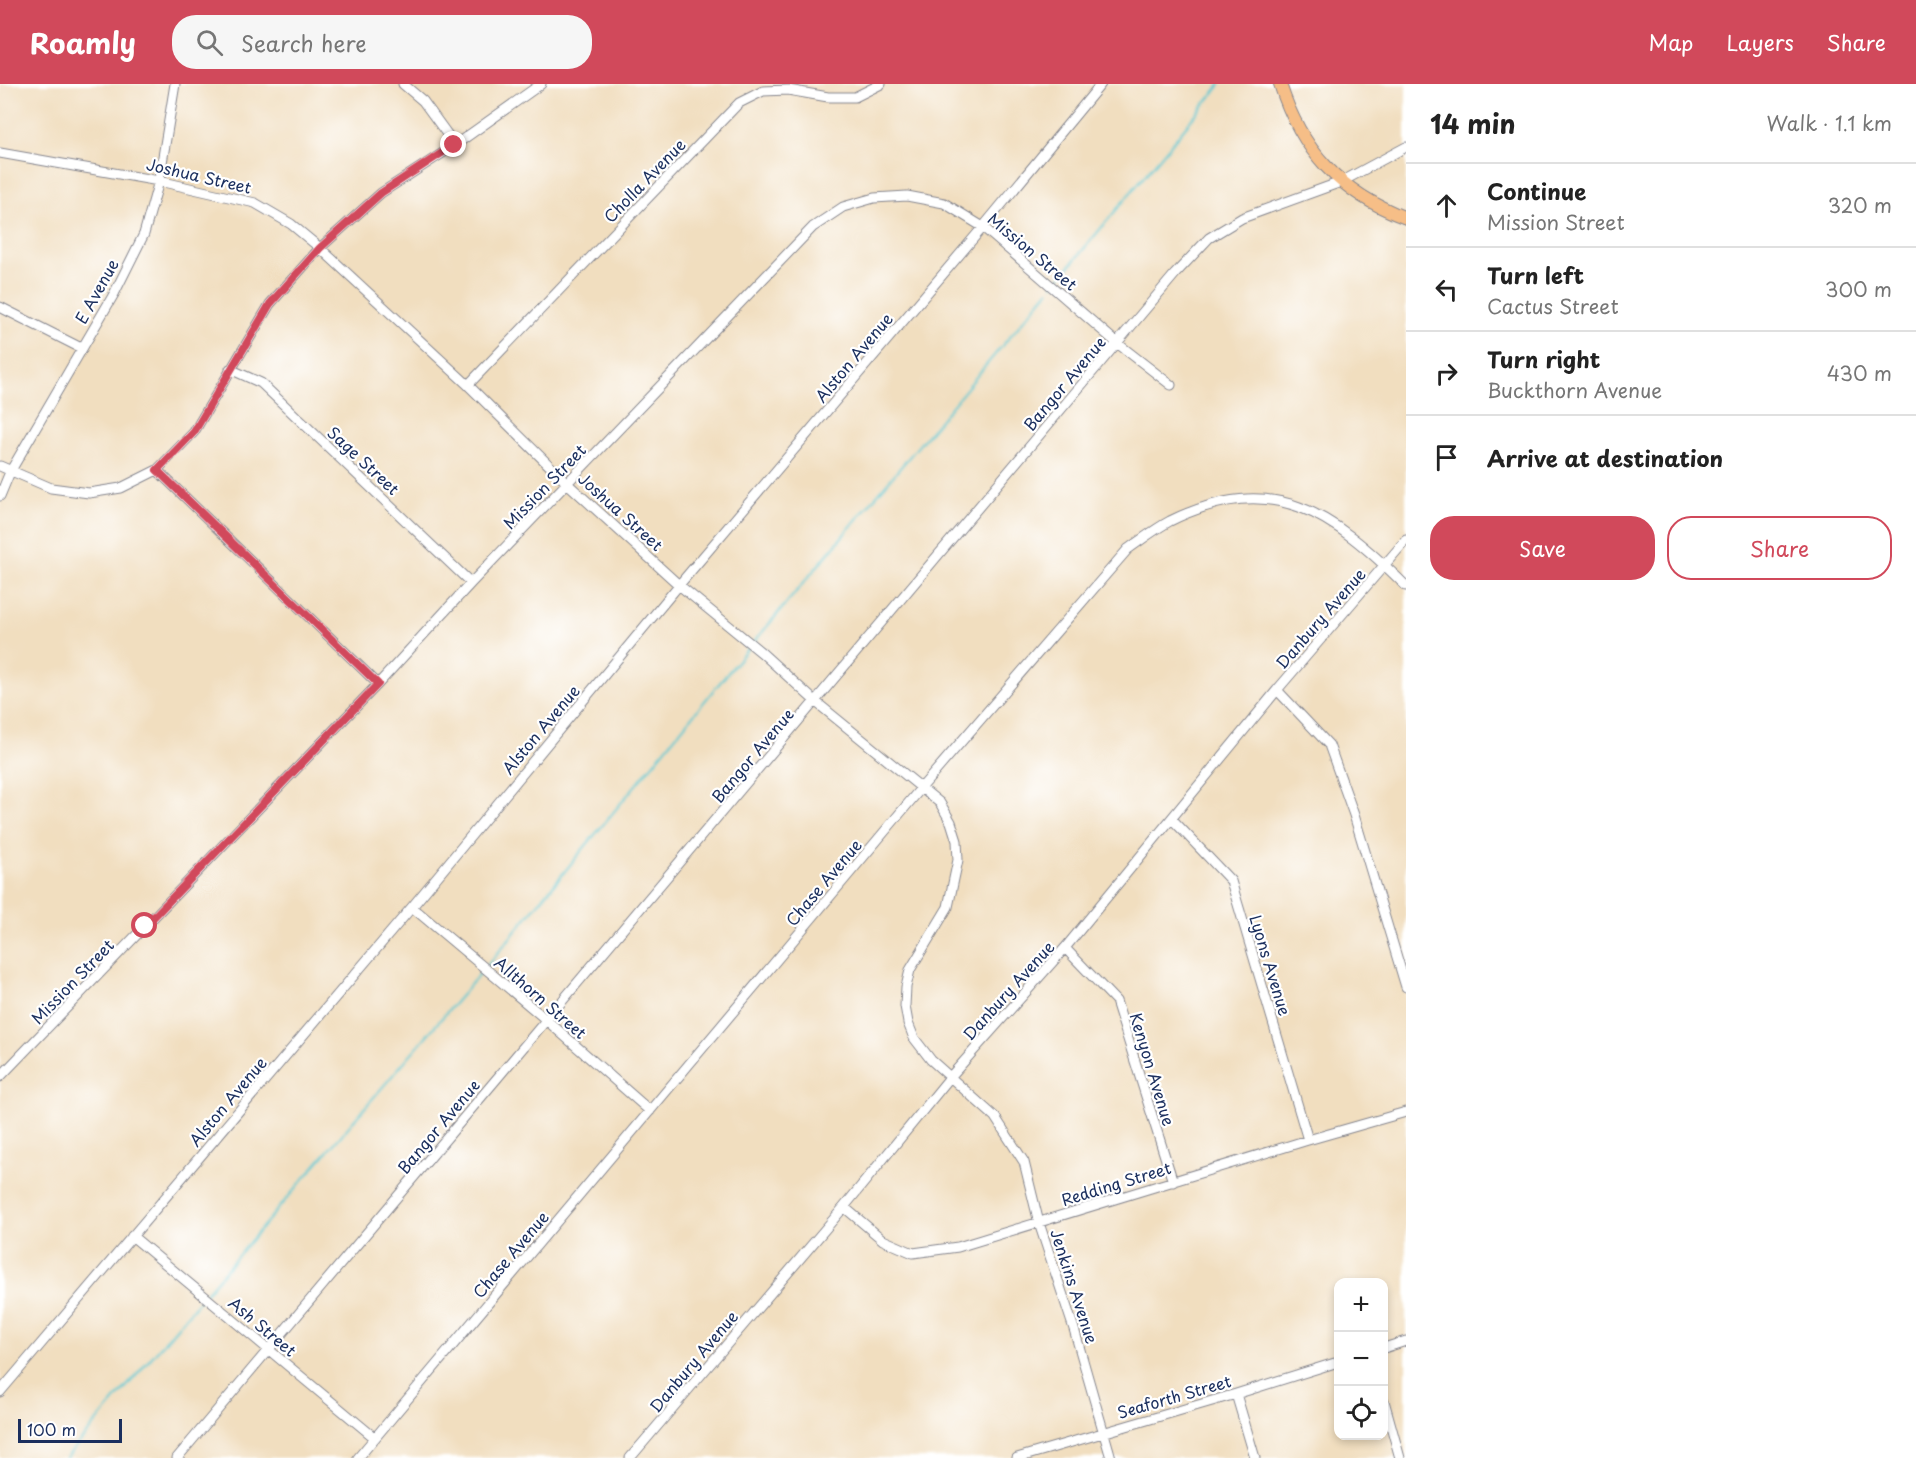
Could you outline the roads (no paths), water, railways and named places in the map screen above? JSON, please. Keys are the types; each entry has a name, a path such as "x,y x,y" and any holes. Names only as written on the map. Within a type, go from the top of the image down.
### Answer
{"main road":[{"path":"1280,84 1293,122 1317,156 1341,182 1376,206 1406,218"}],"street":[{"name":"E Avenue","path":"0,496 10,472 114,294 144,234 159,181 176,84"},
{"path":"403,84 423,101 454,145"},
{"path":"0,466 51,488 90,493 121,488 157,470 194,432 270,304 320,248 381,193 541,84"},
{"name":"Cholla Avenue","path":"468,385 739,103 763,91 788,90 828,97 855,97 881,84"},
{"name":"Alston Avenue","path":"0,1392 412,907 679,585 983,227 1101,84"},
{"name":"Bangor Avenue","path":"177,1458 1175,274 1209,238 1242,218 1341,182 1406,147"},
{"name":"Joshua Street","path":"0,153 159,181 255,203 291,224 468,385 568,484 679,585 762,653 816,702 940,803 951,822 957,841 958,860 948,907 910,970 905,1006 914,1038 932,1060 951,1076"},
{"name":"Mission Street","path":"0,1077 813,227 843,207 874,198 907,196 944,203 983,227 1117,343 1171,385"},
{"path":"0,307 81,348"},
{"name":"Sage Street","path":"230,369 261,383 471,583"},
{"path":"157,470 378,684"},
{"name":"Chase Avenue","path":"358,1458 922,787 1128,549 1169,522 1215,504 1260,498 1293,504 1326,518 1360,543 1406,586"},
{"name":"Danbury Avenue","path":"630,1458 844,1207 951,1076 1065,948 1277,690 1406,540"},
{"path":"1277,690 1329,745 1354,815 1406,987"},
{"name":"Lyons Avenue","path":"1172,819 1231,881 1308,1140"},
{"name":"Allthorn Street","path":"412,907 650,1111"},
{"name":"Kenyon Avenue","path":"1065,948 1116,1001 1173,1182"},
{"name":"Jenkins Avenue","path":"951,1076 995,1117 1024,1162 1039,1223 1074,1329 1111,1458"},
{"name":"Redding Street","path":"844,1207 883,1240 913,1253 958,1247 1406,1112"},
{"name":"Ash Street","path":"132,1236 375,1438"},
{"path":"1388,1346 1406,1341"},
{"name":"Seaforth Street","path":"1017,1458 1334,1363"},
{"path":"1236,1394 1255,1458"},
{"path":"1388,1418 1400,1458"}],"waterway":[{"path":"1053,286 1221,84"},
{"path":"754,642 1049,290"},
{"path":"487,966 750,646"},
{"path":"205,1294 483,970"},
{"path":"66,1458 202,1298"}]}
